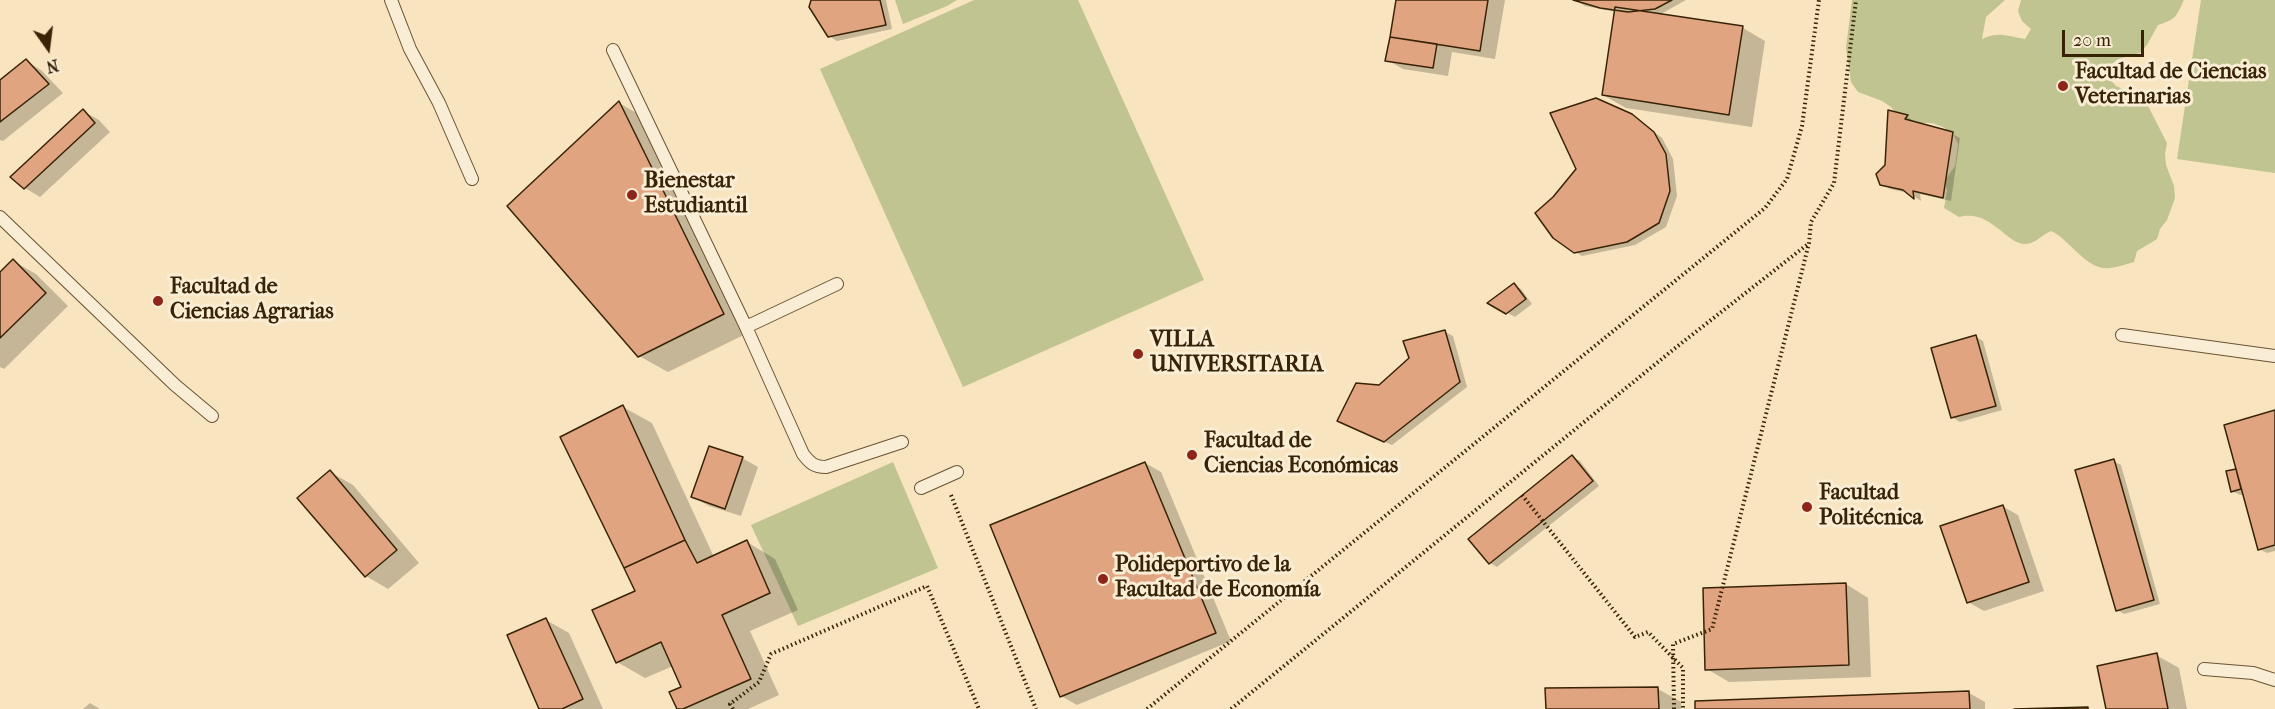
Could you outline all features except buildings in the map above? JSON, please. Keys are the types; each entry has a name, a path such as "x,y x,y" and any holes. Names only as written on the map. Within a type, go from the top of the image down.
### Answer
{"lane":[{"path":"391,0 410,49 439,103 472,179"},
{"path":"613,50 746,327 803,454 816,467 826,468 902,442"},
{"path":"0,218 175,385 212,416"},
{"path":"746,327 837,284"},
{"path":"2122,335 2275,356"},
{"path":"921,488 957,472"},
{"path":"2204,669 2253,673 2275,680"}],"path":[{"path":"1147,709 1765,208 1787,179 1802,126 1819,0"},
{"path":"1674,709 1673,644 1712,629 1809,243 1811,222 1834,183 1856,0"},
{"path":"1231,709 1674,349 1809,243"},
{"path":"944,478 1036,709"},
{"path":"1522,495 1635,637 1648,632 1683,668 1683,709"},
{"path":"733,709 730,704 759,682 771,654 927,586 980,709"}],"green space":[{"path":"895,0 957,0 903,24"},
{"path":"974,0 1078,0 1204,280 963,387 820,69"},
{"path":"1852,0 2005,0 1986,17 1982,39 1998,35 2025,39 2031,29 2022,21 2018,11 2021,0 2184,0 2175,16 2158,25 2140,53 2118,59 2109,66 2109,78 2116,86 2138,96 2147,104 2167,143 2166,165 2174,186 2175,198 2157,239 2137,251 2134,262 2113,268 2101,268 2086,260 2051,231 2031,243 2023,244 1982,218 1959,217 1944,208 1947,191 1945,180 1955,166 1958,144 1953,134 1943,127 1898,116 1882,101 1858,92 1851,82 1846,48"},
{"path":"2201,0 2275,0 2275,173 2177,159"},
{"path":"893,462 938,568 798,626 751,525"}],"place":[{"name":"Facultad de Ciencias Veterinarias","path":"2063,86"},
{"name":"Bienestar Estudiantil","path":"632,195"},
{"name":"Facultad de Ciencias Agrarias","path":"158,301"},
{"name":"VILLA UNIVERSITARIA","path":"1138,354"},
{"name":"Facultad de Ciencias Económicas","path":"1192,455"},
{"name":"Facultad Politécnica","path":"1807,507"},
{"name":"Polideportivo de la Facultad de Economía","path":"1103,579"}]}
